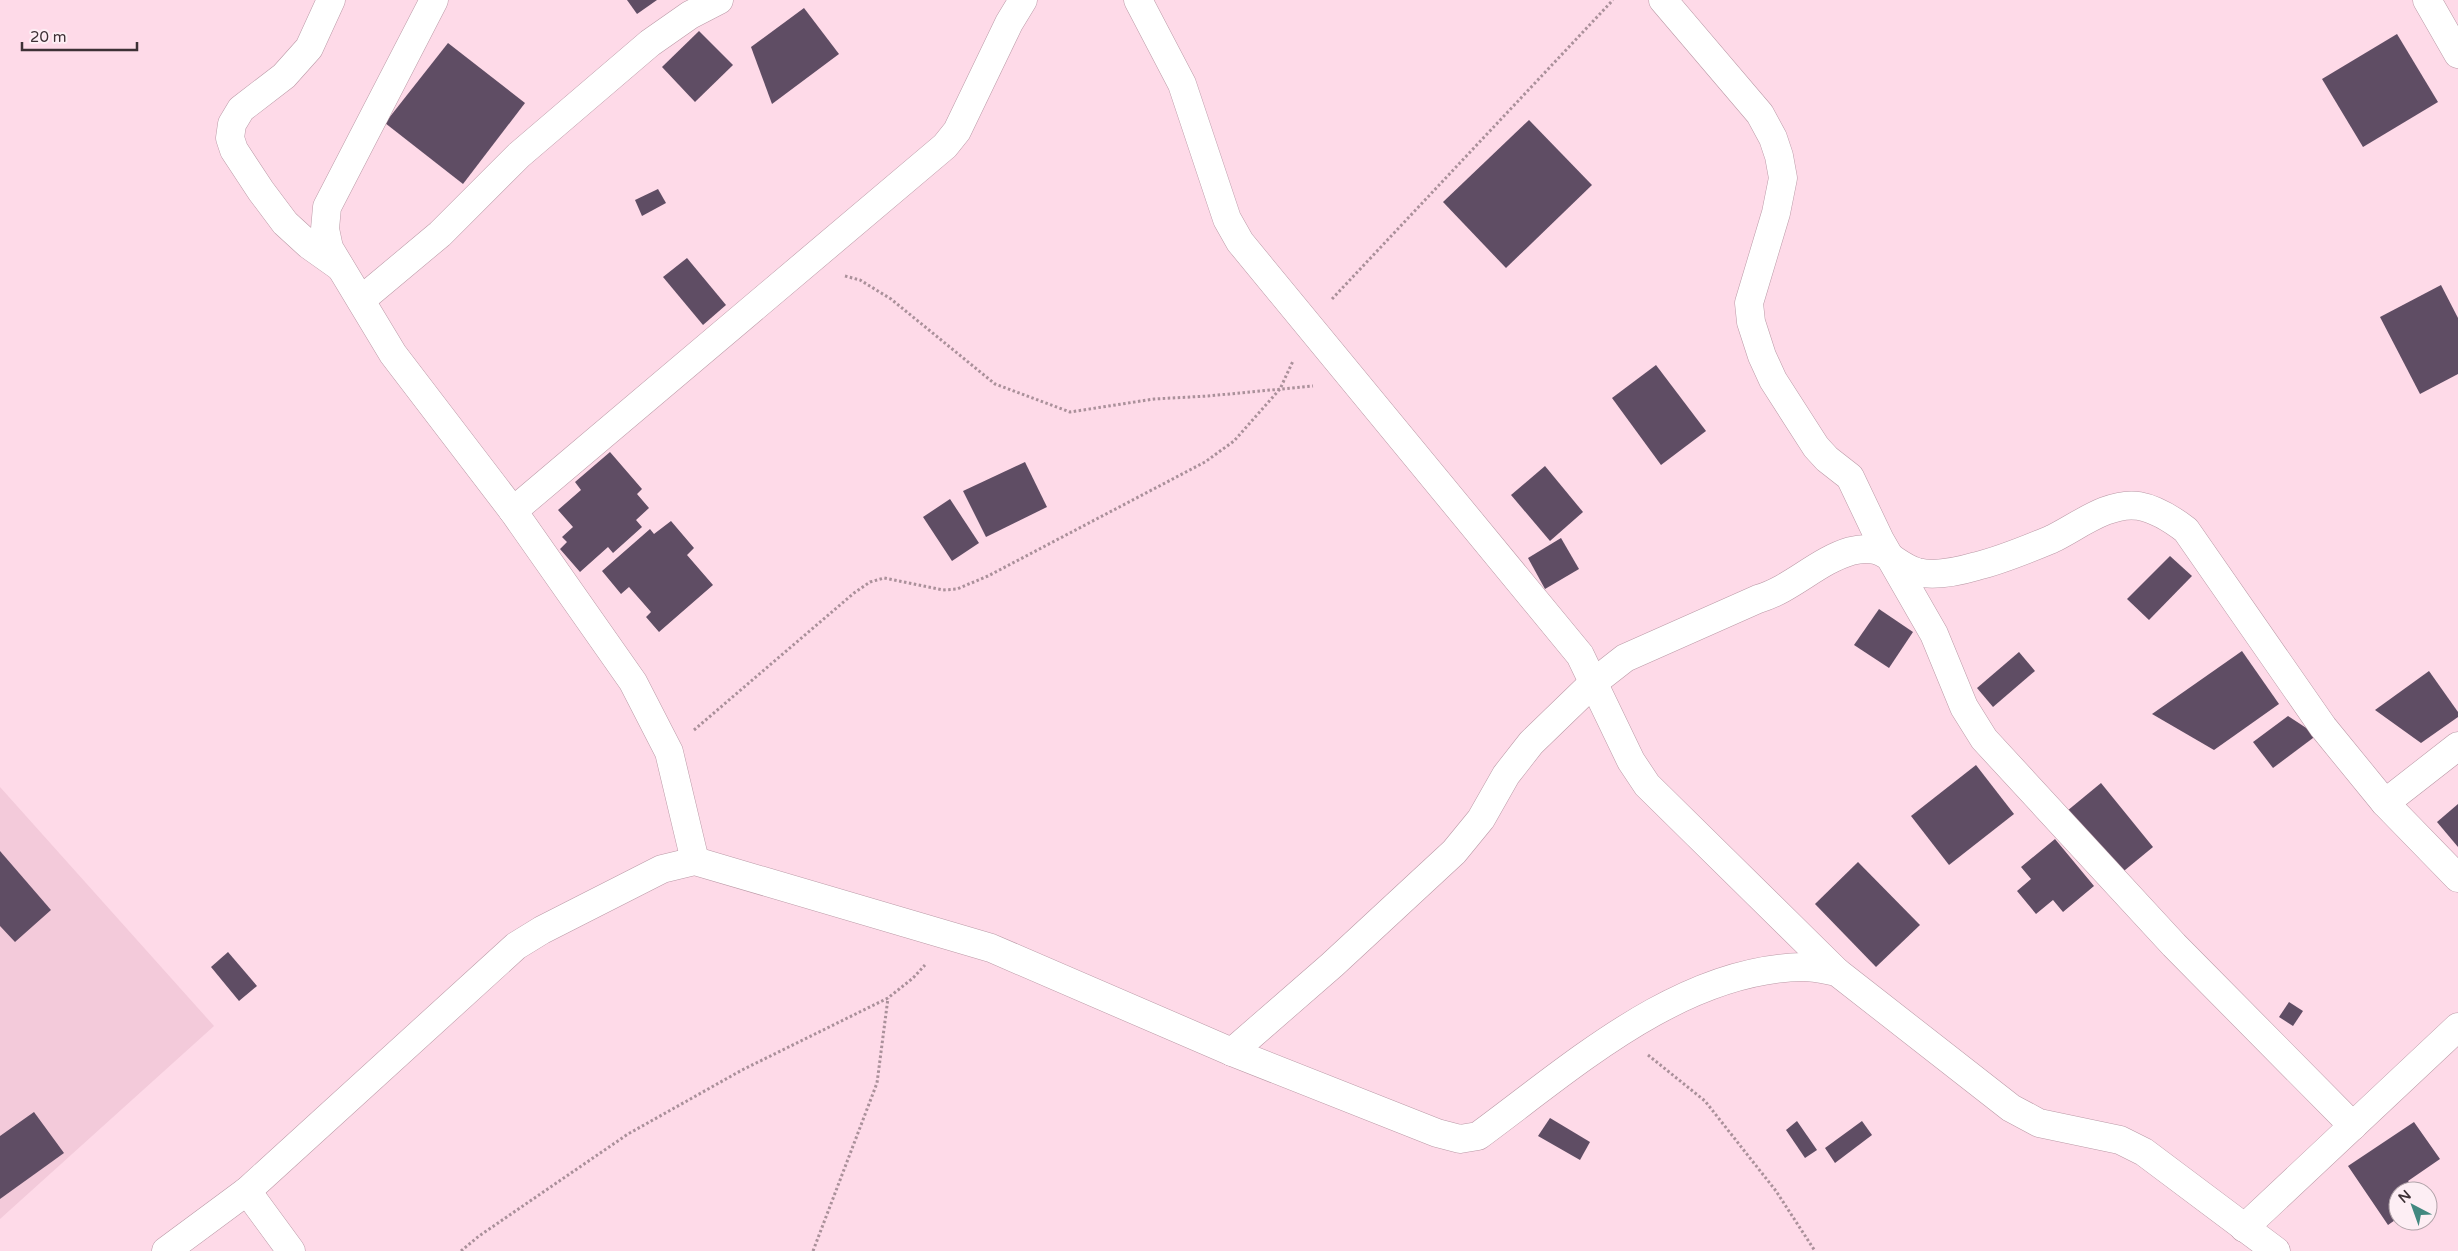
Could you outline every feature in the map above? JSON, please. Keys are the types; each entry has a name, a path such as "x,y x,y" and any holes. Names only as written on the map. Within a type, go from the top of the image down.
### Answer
{"street":[{"path":"331,0 309,48 284,76 241,109 232,124 230,138 234,150 260,191 285,223 298,236 342,268"},
{"path":"434,0 328,207 325,229 330,248 393,354 513,511 633,682 669,752 694,861"},
{"path":"361,300 440,234 519,155 650,43 690,15 719,0"},
{"path":"513,511 920,168 951,138 957,130 1009,23 1023,0"},
{"path":"1138,0 1182,84 1227,219 1256,263 1580,655 1631,761 1648,785 1837,972 2011,1108 2039,1123 2120,1140 2144,1152 2276,1251"},
{"path":"1663,0 1760,114 1774,138 1783,178 1776,212 1749,303 1751,322 1762,356 1774,380 1821,453 1850,477 1888,553 1934,634 1964,707 1984,739 2174,944 2353,1126"},
{"path":"2427,0 2458,54"},
{"path":"1232,1052 1332,965 1454,852 1481,819 1506,775 1531,743 1593,683 1625,658 1758,599 1775,594 1834,557 1853,550 1871,549 1888,553 1906,567 1919,572 1956,571 1980,566 2049,540 2104,512 2122,506 2139,506 2172,520 2186,530 2303,701 2385,803 2458,878"},
{"path":"2385,803 2458,746"},
{"path":"166,1251 247,1191 516,946 542,930 662,869 694,861 991,948 1232,1052 1437,1133 1460,1139 1478,1136 1620,1032 1708,986 1746,975 1804,967 1837,972"},
{"path":"2244,1228 2458,1027"},
{"path":"247,1191 291,1251"}],"path":[{"path":"669,752 854,593 870,582 884,578 943,590 956,589 988,576 1205,462 1234,441 1280,389 1309,327 1340,289 1613,0"},
{"path":"798,271 832,273 860,280 891,299 995,384 1070,412 1154,398 1208,396 1355,383"},
{"path":"461,1251 479,1236 628,1134 742,1070 888,998 913,978 950,936"},
{"path":"813,1251 877,1083 888,998"},
{"path":"1620,1032 1705,1101 1776,1191 1815,1251"}],"shaded area":[{"path":"0,787 214,1026 0,1219"}],"building":[{"path":"627,0 657,0 637,14"},
{"path":"804,8 839,54 772,104 751,47"},
{"path":"699,31 733,65 695,102 662,67"},
{"path":"2397,34 2438,102 2363,147 2322,79"},
{"path":"448,43 525,103 463,184 385,123"},
{"path":"1529,120 1592,185 1506,268 1443,202"},
{"path":"658,189 666,203 642,216 635,200"},
{"path":"687,258 726,305 703,325 663,277"},
{"path":"2441,285 2458,318 2458,374 2420,394 2380,317"},
{"path":"1656,365 1706,431 1661,465 1612,398"},
{"path":"610,452 642,489 637,494 649,508 636,520 642,527 613,553 608,547 580,572 560,549 567,542 562,537 573,527 558,510 581,490 575,482"},
{"path":"1025,462 1047,507 986,537 963,491"},
{"path":"1545,466 1583,512 1550,541 1511,495"},
{"path":"950,499 979,543 952,561 923,517"},
{"path":"671,521 694,548 687,555 713,585 659,632 646,617 651,612 629,587 621,594 602,571 650,529 654,534"},
{"path":"1561,538 1579,569 1545,589 1528,558"},
{"path":"2170,556 2192,576 2149,620 2127,599"},
{"path":"1879,609 1913,632 1889,668 1854,645"},
{"path":"2242,651 2279,704 2214,750 2152,714"},
{"path":"2019,652 2035,671 1993,707 1977,688"},
{"path":"2429,671 2458,712 2458,717 2421,743 2375,710"},
{"path":"2288,716 2317,735 2273,768 2253,742"},
{"path":"1976,765 2014,814 1949,865 1911,816"},
{"path":"2101,783 2153,847 2119,875 2067,811"},
{"path":"2458,804 2458,847 2437,822"},
{"path":"2055,839 2094,886 2063,912 2053,900 2036,914 2017,891 2031,879 2021,867"},
{"path":"0,851 51,910 15,942 0,926"},
{"path":"1858,862 1920,925 1876,967 1815,904"},
{"path":"228,952 257,986 239,1001 211,967"},
{"path":"2289,1002 2303,1011 2293,1026 2279,1017"},
{"path":"34,1112 64,1153 0,1199 0,1136"},
{"path":"1550,1118 1590,1142 1580,1160 1538,1136"},
{"path":"1797,1121 1817,1150 1805,1158 1786,1130"},
{"path":"1862,1121 1872,1135 1835,1163 1825,1148"},
{"path":"2414,1122 2440,1159 2408,1181 2388,1181 2388,1225 2348,1166"}]}
